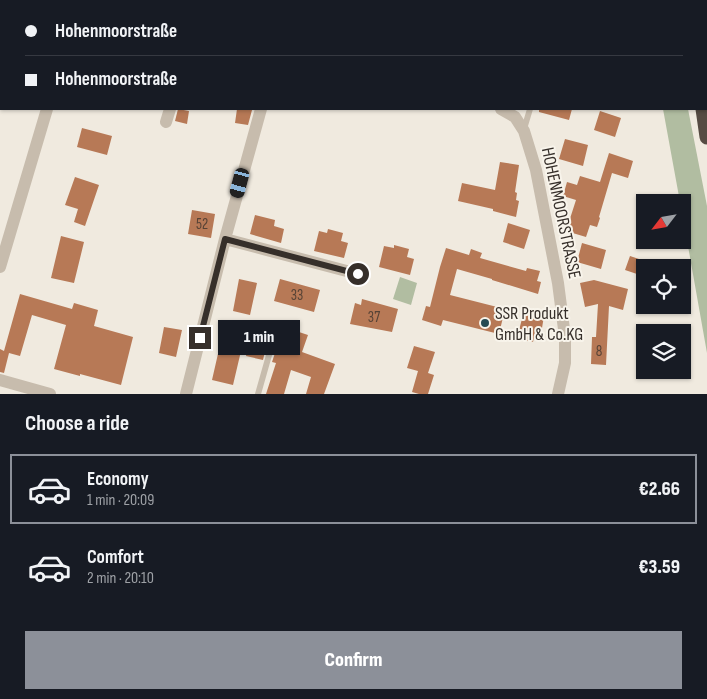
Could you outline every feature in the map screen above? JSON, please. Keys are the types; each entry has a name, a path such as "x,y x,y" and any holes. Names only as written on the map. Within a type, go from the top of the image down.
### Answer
{"highway":[{"path":"703,110 707,138"}],"street":[{"path":"0,267 47,110"},
{"path":"166,122 170,110"},
{"path":"186,394 260,110"},
{"name":"HOHENMOORSTRASSE","path":"503,110 515,117 524,131 536,170 562,308 565,337 563,374 558,394"},
{"path":"225,239 358,274"},
{"path":"0,380 50,394"}],"lane":[{"path":"524,131 530,110"},
{"path":"258,394 275,334"}],"green space":[{"path":"663,110 688,110 707,206 707,353 689,249 691,249 691,194 679,194"},
{"path":"400,277 417,283 411,305 393,299"}],"building":[{"path":"178,110 189,111 187,124 175,121"},
{"path":"237,110 252,110 248,125 235,123"},
{"path":"539,110 572,110 569,120 539,112"},
{"path":"600,111 621,118 615,137 594,130"},
{"path":"82,128 112,136 107,155 77,147"},
{"path":"565,139 588,145 583,166 559,159"},
{"path":"609,153 633,161 628,178 612,173 597,227 590,225 586,237 566,231 576,200 563,196 567,182 577,185 580,176 600,182"},
{"path":"500,162 519,165 515,192 517,193 516,200 519,201 516,217 493,211 493,209 458,201 462,183 495,190"},
{"path":"75,177 99,185 85,226 74,222 78,209 65,205"},
{"path":"192,210 215,214 211,238 188,234"},
{"path":"255,215 275,220 274,226 284,229 281,243 250,234"},
{"path":"508,223 530,230 524,249 503,242"},
{"path":"328,229 343,233 341,241 348,243 344,258 314,251 319,231 327,233"},
{"path":"61,236 84,242 74,283 51,278"},
{"path":"582,243 606,250 601,269 577,262"},
{"path":"394,245 409,249 407,257 414,259 410,275 379,267 384,246 394,248"},
{"path":"446,248 469,255 471,249 482,253 480,258 526,271 527,268 540,271 537,281 541,282 538,294 457,269 450,295 505,309 499,334 443,320 441,326 422,320 426,306 430,307"},
{"path":"630,256 639,259 636,259 636,274 625,270"},
{"path":"239,279 257,283 250,315 233,311"},
{"path":"280,279 320,290 314,312 274,301"},
{"path":"594,280 628,289 623,310 609,306 606,365 591,364 592,337 596,337 598,304 585,307 580,283"},
{"path":"20,294 72,309 74,303 98,310 94,326 133,337 121,385 54,369 66,325 32,315 20,356 9,353 4,373 0,372 0,349 4,351"},
{"path":"362,299 398,309 392,332 350,324 355,303 361,305"},
{"path":"524,311 544,316 542,328 536,327 533,342 517,338"},
{"path":"164,327 182,330 176,357 159,353"},
{"path":"290,329 308,335 302,352 335,364 324,394 306,394 311,377 291,370 284,394 266,394 276,363 272,362 276,350 282,351"},
{"path":"251,333 264,336 261,346 266,347 263,360 246,356"},
{"path":"220,345 241,351 233,385 212,380"},
{"path":"414,346 435,352 428,373 434,375 428,394 412,392 418,371 407,368"}],"place":[{"name":"SSR Produkt GmbH & Co.KG","path":"485,323"}],"route":[{"path":"200,338 225,239 358,274"}]}
